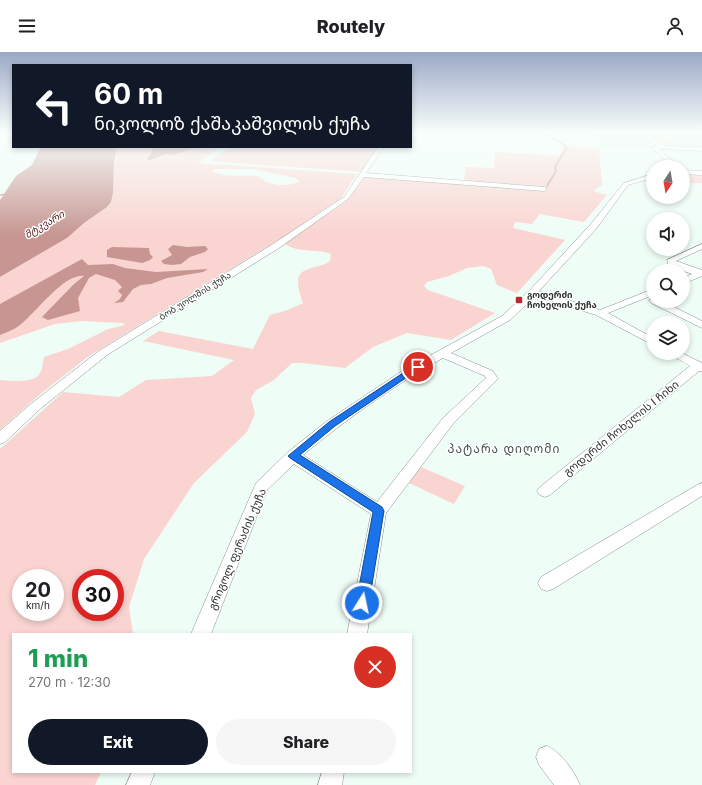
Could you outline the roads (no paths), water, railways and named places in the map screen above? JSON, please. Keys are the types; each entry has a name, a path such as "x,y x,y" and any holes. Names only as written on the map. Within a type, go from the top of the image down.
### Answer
{"street":[{"name":"ბობ უოლშის ქუჩა","path":"0,439 36,406 103,353 276,246 346,198 367,167"},
{"path":"690,172 702,173"},
{"path":"362,175 544,189"},
{"name":"გრიგოლ ფერაძის ქუჩა","path":"201,633 261,487 293,456 332,424 406,374 506,318 534,292 593,227 626,184 646,178"},
{"path":"701,274 672,264 671,260 702,246"},
{"path":"690,278 701,274"},
{"path":"534,292 600,313 646,338"},
{"path":"600,313 646,299"},
{"path":"672,308 702,324"},
{"path":"357,633 379,511 412,470 448,421 492,379 489,374 443,354"},
{"path":"687,360 700,367"},
{"name":"გოდერძი ჩოხელის I ჩიხი","path":"545,491 700,367"},
{"path":"293,456 379,511"},
{"path":"547,583 702,489"},
{"path":"547,757 568,785"},
{"path":"138,785 144,773"},
{"path":"330,785 333,773"}],"water":[{"name":"მტკვარი","path":"29,167 114,167 113,193 111,202 107,207 84,223 67,238 0,277 0,200 16,176"},
{"path":"173,245 187,247 205,246 208,249 205,252 190,257 181,264 164,264 161,261 172,255 168,249"},
{"path":"112,247 149,248 150,254 153,257 142,263 107,257 107,250"},
{"path":"82,259 88,265 113,264 125,268 156,272 208,269 203,272 167,278 151,284 141,285 133,289 123,302 114,303 120,299 122,295 118,291 122,287 115,280 96,274 89,278 78,298 80,311 48,320 42,317 74,284 84,276 76,277 59,287 20,325 13,330 0,335 0,304"}],"waterway":[{"path":"547,186 556,171 555,167"},
{"path":"0,195 8,194"}],"place":[{"name":"გოდერძი ჩოხელის ქუჩა","path":"519,300"}],"district":[{"name":"პატარა დიღომი","path":"504,449"}]}
